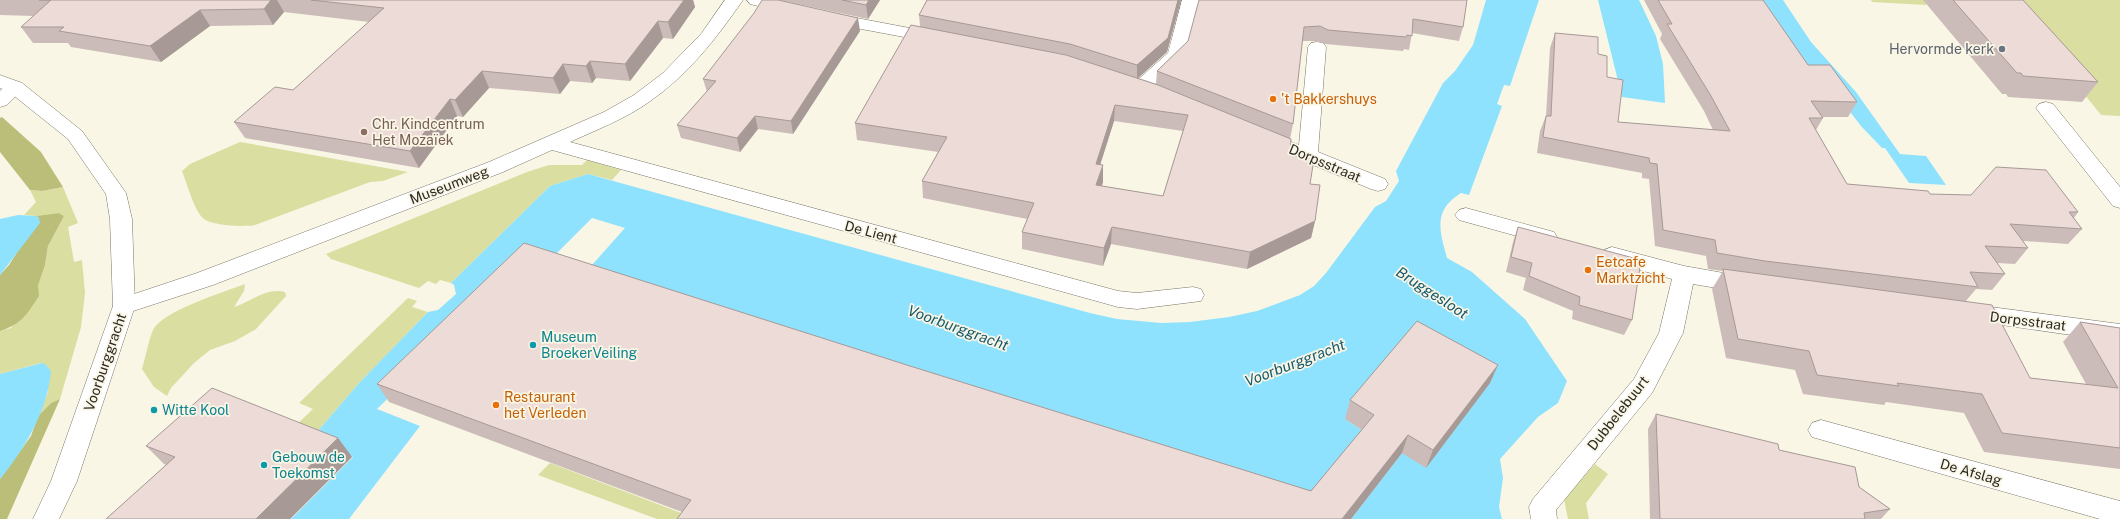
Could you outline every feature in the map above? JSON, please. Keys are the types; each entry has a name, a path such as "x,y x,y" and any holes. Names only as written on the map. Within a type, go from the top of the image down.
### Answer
{"street":[{"name":"Museumweg","path":"124,306 204,279 496,167 611,116 657,88 694,53 734,0"},
{"path":"756,0 811,13 954,42"},
{"path":"1158,94 1133,86 1176,55 1192,0"},
{"path":"1308,156 1317,47"},
{"path":"0,101 7,84"},
{"name":"Voorburggracht","path":"7,84 75,136 116,194 121,219 124,306 64,481 46,519"},
{"path":"2046,108 2120,201"},
{"name":"Dorpsstraat","path":"1244,129 1378,184"},
{"name":"De Lient","path":"551,143 1118,299 1137,301 1193,295"},
{"path":"1466,215 1568,243"},
{"path":"1592,249 1684,274 1770,288"},
{"name":"Dubbelebuurt","path":"1544,519 1542,507 1643,386 1671,333 1684,274"},
{"name":"Dorpsstraat","path":"1949,311 2120,333"},
{"name":"De Afslag","path":"1821,430 2120,513"}],"green space":[{"path":"1871,0 1926,0 1926,5 1872,2"},
{"path":"1986,0 2120,0 2120,116 2101,115 2052,54"},
{"path":"2,117 41,152 63,187 42,191 30,190 0,152 0,118"},
{"path":"240,142 408,172 383,181 370,182 255,225 229,225 208,221 200,215 197,210 182,171 190,164"},
{"path":"587,160 621,170 612,180 588,174 550,186 451,283 440,280 436,284 428,281 419,288 331,259 326,254 527,172 549,165 582,165"},
{"path":"63,187 78,223 68,227 74,262 82,260 85,293 81,327 60,399 51,403 38,416 48,392 41,363 0,374 0,331 11,328 38,286 45,265 48,246 64,216 59,213 36,216 24,215 36,202 30,190 42,191"},
{"path":"59,213 64,216 48,246 45,265 38,286 39,296 19,322 0,331 0,275 9,265 39,218 36,216"},
{"path":"245,284 244,291 234,307 265,293 278,291 285,292 286,296 256,329 235,341 210,350 194,363 171,388 167,396 154,387 142,369 151,335 159,323 168,316 194,303"},
{"path":"408,298 417,301 412,307 428,312 360,382 311,439 290,431 313,409 299,403"},
{"path":"60,399 7,519 0,519 0,479 31,436 38,416 51,403"},
{"path":"550,463 697,519 657,519 538,475"},
{"path":"1595,464 1608,474 1586,503 1589,519 1568,519 1564,499"}],"water":[{"name":"Bruggesloot","path":"1486,0 1539,0 1510,86 1504,85 1497,104 1502,106 1469,195 1461,193 1452,200 1442,214 1440,222 1442,239 1447,258 1472,272 1525,319 1567,381 1558,403 1538,417 1500,459 1503,478 1499,507 1502,519 1351,519 1402,453 1345,419 1368,434 1306,509 583,275 625,228 592,218 547,263 462,326 377,409 420,426 349,519 291,519 353,457 311,439 360,382 428,312 438,310 456,294 454,285 451,283 550,186 588,174 1090,313 1117,319 1161,323 1190,322 1229,317 1257,311 1300,295 1314,286 1326,273 1375,207 1386,201 1399,181 1396,171 1443,83 1455,71 1473,45"},
{"path":"1598,0 1639,0 1656,36 1663,64 1665,103 1622,97"},
{"path":"1750,0 1783,0 1811,42 1856,92 1900,154 1926,156 1946,185 1909,183 1885,148 1882,148 1861,126 1823,77 1819,76 1777,37"},
{"path":"18,215 36,216 39,218 40,223 0,275 0,219"},
{"path":"42,363 45,364 51,371 49,386 40,415 18,455 0,479 0,374"}],"building":[{"path":"51,0 271,0 264,9 200,10 150,46 59,31 64,27 21,27"},
{"path":"311,0 684,0 668,22 658,21 625,64 590,61 586,66 563,64 553,78 482,71 455,100 450,99 410,151 234,122 275,87 293,90 384,8"},
{"path":"762,0 778,0 858,18 791,121 755,116 737,138 677,125 716,81 703,79 754,13"},
{"path":"842,0 869,0 866,5"},
{"path":"927,0 1178,0 1168,38 1137,65 1070,44 919,15"},
{"path":"1199,0 1467,0 1463,27 1413,19 1412,36 1407,35 1406,37 1328,30 1320,26 1304,27 1293,124 1157,71 1188,41"},
{"path":"1658,0 1763,0 1808,65 1830,65 1857,102 1811,101 1823,118 1809,118 1847,184 1928,191 1930,194 1971,195 1996,167 2046,170 2078,212 2069,212 2082,229 2010,224 2028,248 1985,246 2005,274 1970,272 1978,287 1765,261 1717,253 1715,240 1663,230 1657,164 1650,163 1649,158 1543,137 1546,116 1551,116 1555,33 1598,37 1598,54 1607,56 1607,77 1623,80 1618,122 1730,131 1711,96 1667,24 1672,24"},
{"path":"1953,0 2023,0 2098,82 2023,76 2021,73 2017,73"},
{"path":"911,25 1066,55 1158,85 1291,139 1290,155 1314,159 1310,184 1320,185 1315,221 1250,252 1112,227 1104,248 1022,232 1034,203 922,181 947,137 855,123","holes":["1115,105 1188,115 1163,196 1096,185 1103,165 1096,164"]},
{"path":"1518,227 1641,260 1632,320 1579,305 1580,297 1529,276 1532,263 1511,257"},
{"path":"524,243 910,366 1311,491 1374,415 1350,400 1417,321 1498,365 1433,450 1408,435 1342,519 677,519 691,500 377,384"},
{"path":"1723,269 1992,305 2030,378 2118,388 2080,322 2120,328 2120,448 2002,433 1982,394 1897,383 1899,386 1817,375 1809,351 1738,339"},
{"path":"212,388 338,438 256,519 106,519 175,457 146,446"},
{"path":"1656,414 1778,444 1779,450 1855,467 1859,487 1890,509 1864,513 1865,519 1660,519"}],"place":[{"name":"Hervormde kerk","path":"2002,49"},
{"name":"'t Bakkershuys","path":"1273,99"},
{"name":"Chr. Kindcentrum Het Mozaïek","path":"364,132"},
{"name":"Eetcafe Marktzicht","path":"1588,270"},
{"name":"Museum BroekerVeiling","path":"533,345"},
{"name":"Restaurant het Verleden","path":"496,405"},
{"name":"Witte Kool","path":"154,410"},
{"name":"Gebouw de Toekomst","path":"264,465"}]}
